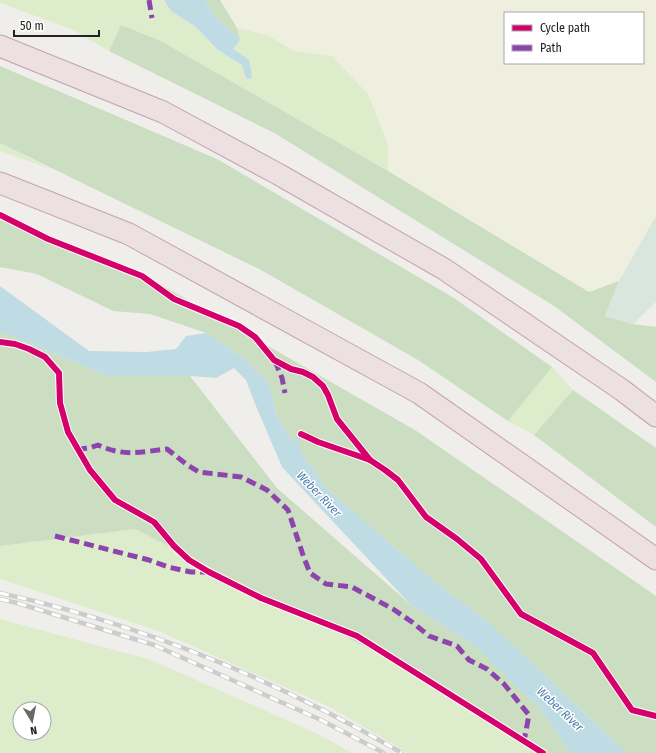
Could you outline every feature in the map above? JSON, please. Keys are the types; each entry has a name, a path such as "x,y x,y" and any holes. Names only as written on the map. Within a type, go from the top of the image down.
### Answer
{"highway":[{"path":"0,46 163,112 278,174 444,269 622,390 656,416"},
{"path":"0,183 129,234 419,393 656,559"}],"green space":[{"path":"0,0 164,0 171,11 196,27 218,50 242,65 246,79 252,78 233,49 240,40 237,28 267,35 294,51 332,56 368,94 388,145 388,171 159,40 121,25 109,51 71,29 0,3"},
{"path":"205,0 220,0 237,28 240,40 212,13"},
{"path":"220,0 656,0 656,214 619,281 589,292 388,171 388,145 368,94 332,56 294,51 267,35 237,28"},
{"path":"121,25 159,40 388,171 589,292 619,281 605,316 633,324 656,327 656,382 554,306 276,134 109,51"},
{"path":"0,66 217,159 454,298 552,367 508,421 418,360 261,270 0,143"},
{"path":"0,143 51,169 0,151"},
{"path":"0,216 130,267 415,430 656,596 656,753 627,753 486,620 434,581 326,488 277,417 269,384 246,360 206,333 150,314 113,311 37,274 0,267"},
{"path":"0,332 108,376 190,376 277,488 410,604 476,647 542,711 571,753 544,753 457,694 135,529 0,546"},
{"path":"552,367 573,390 534,435 508,421"},
{"path":"573,390 656,448 656,527 534,435"},
{"path":"135,529 457,694 544,753 408,753 330,707 161,632 0,579 0,546"},
{"path":"0,619 151,660 318,734 352,753 0,753"}],"shaded area":[{"path":"656,216 656,302 633,324 605,316 619,281"}],"water":[{"path":"164,0 205,0 212,13 240,40 233,49 249,60 252,78 246,79 242,65 218,50 196,27 171,11"},
{"name":"Weber River","path":"0,286 89,351 147,352 176,349 186,336 206,333 246,360 269,384 277,417 326,488 434,581 486,620 627,753 571,753 542,711 476,647 410,604 282,467 246,380 234,368 216,378 190,376 108,376 0,332"}],"waterway":[{"path":"297,437 298,452"}],"railway":[{"path":"0,593 105,621 156,638 207,658 307,702 402,753"},
{"path":"0,599 154,645 321,720 384,753"}],"marked path":[{"path":"149,0 152,18"},
{"path":"275,361 282,378 285,393"},
{"path":"77,449 89,448 98,445 107,449 132,453 167,449 199,472 241,477 267,490 288,510 310,573 326,584 352,587 393,609 429,636 457,646 469,660 487,669 504,684 529,715 524,741"},
{"path":"55,536 149,560 168,567 191,572 207,572"}],"cycle path":[{"path":"0,215 48,239 142,276 174,299 239,326 255,337 274,360 291,369 303,372 313,377 323,386 337,419 370,460 398,480 426,517 457,539 481,559 521,614 593,653 632,710 656,716"},
{"path":"0,342 15,344 45,357 59,373 60,403 68,432 90,470 115,500 154,522 174,546 189,560 209,572 261,598 357,636 543,753"},
{"path":"301,434 318,442 370,460"}]}
